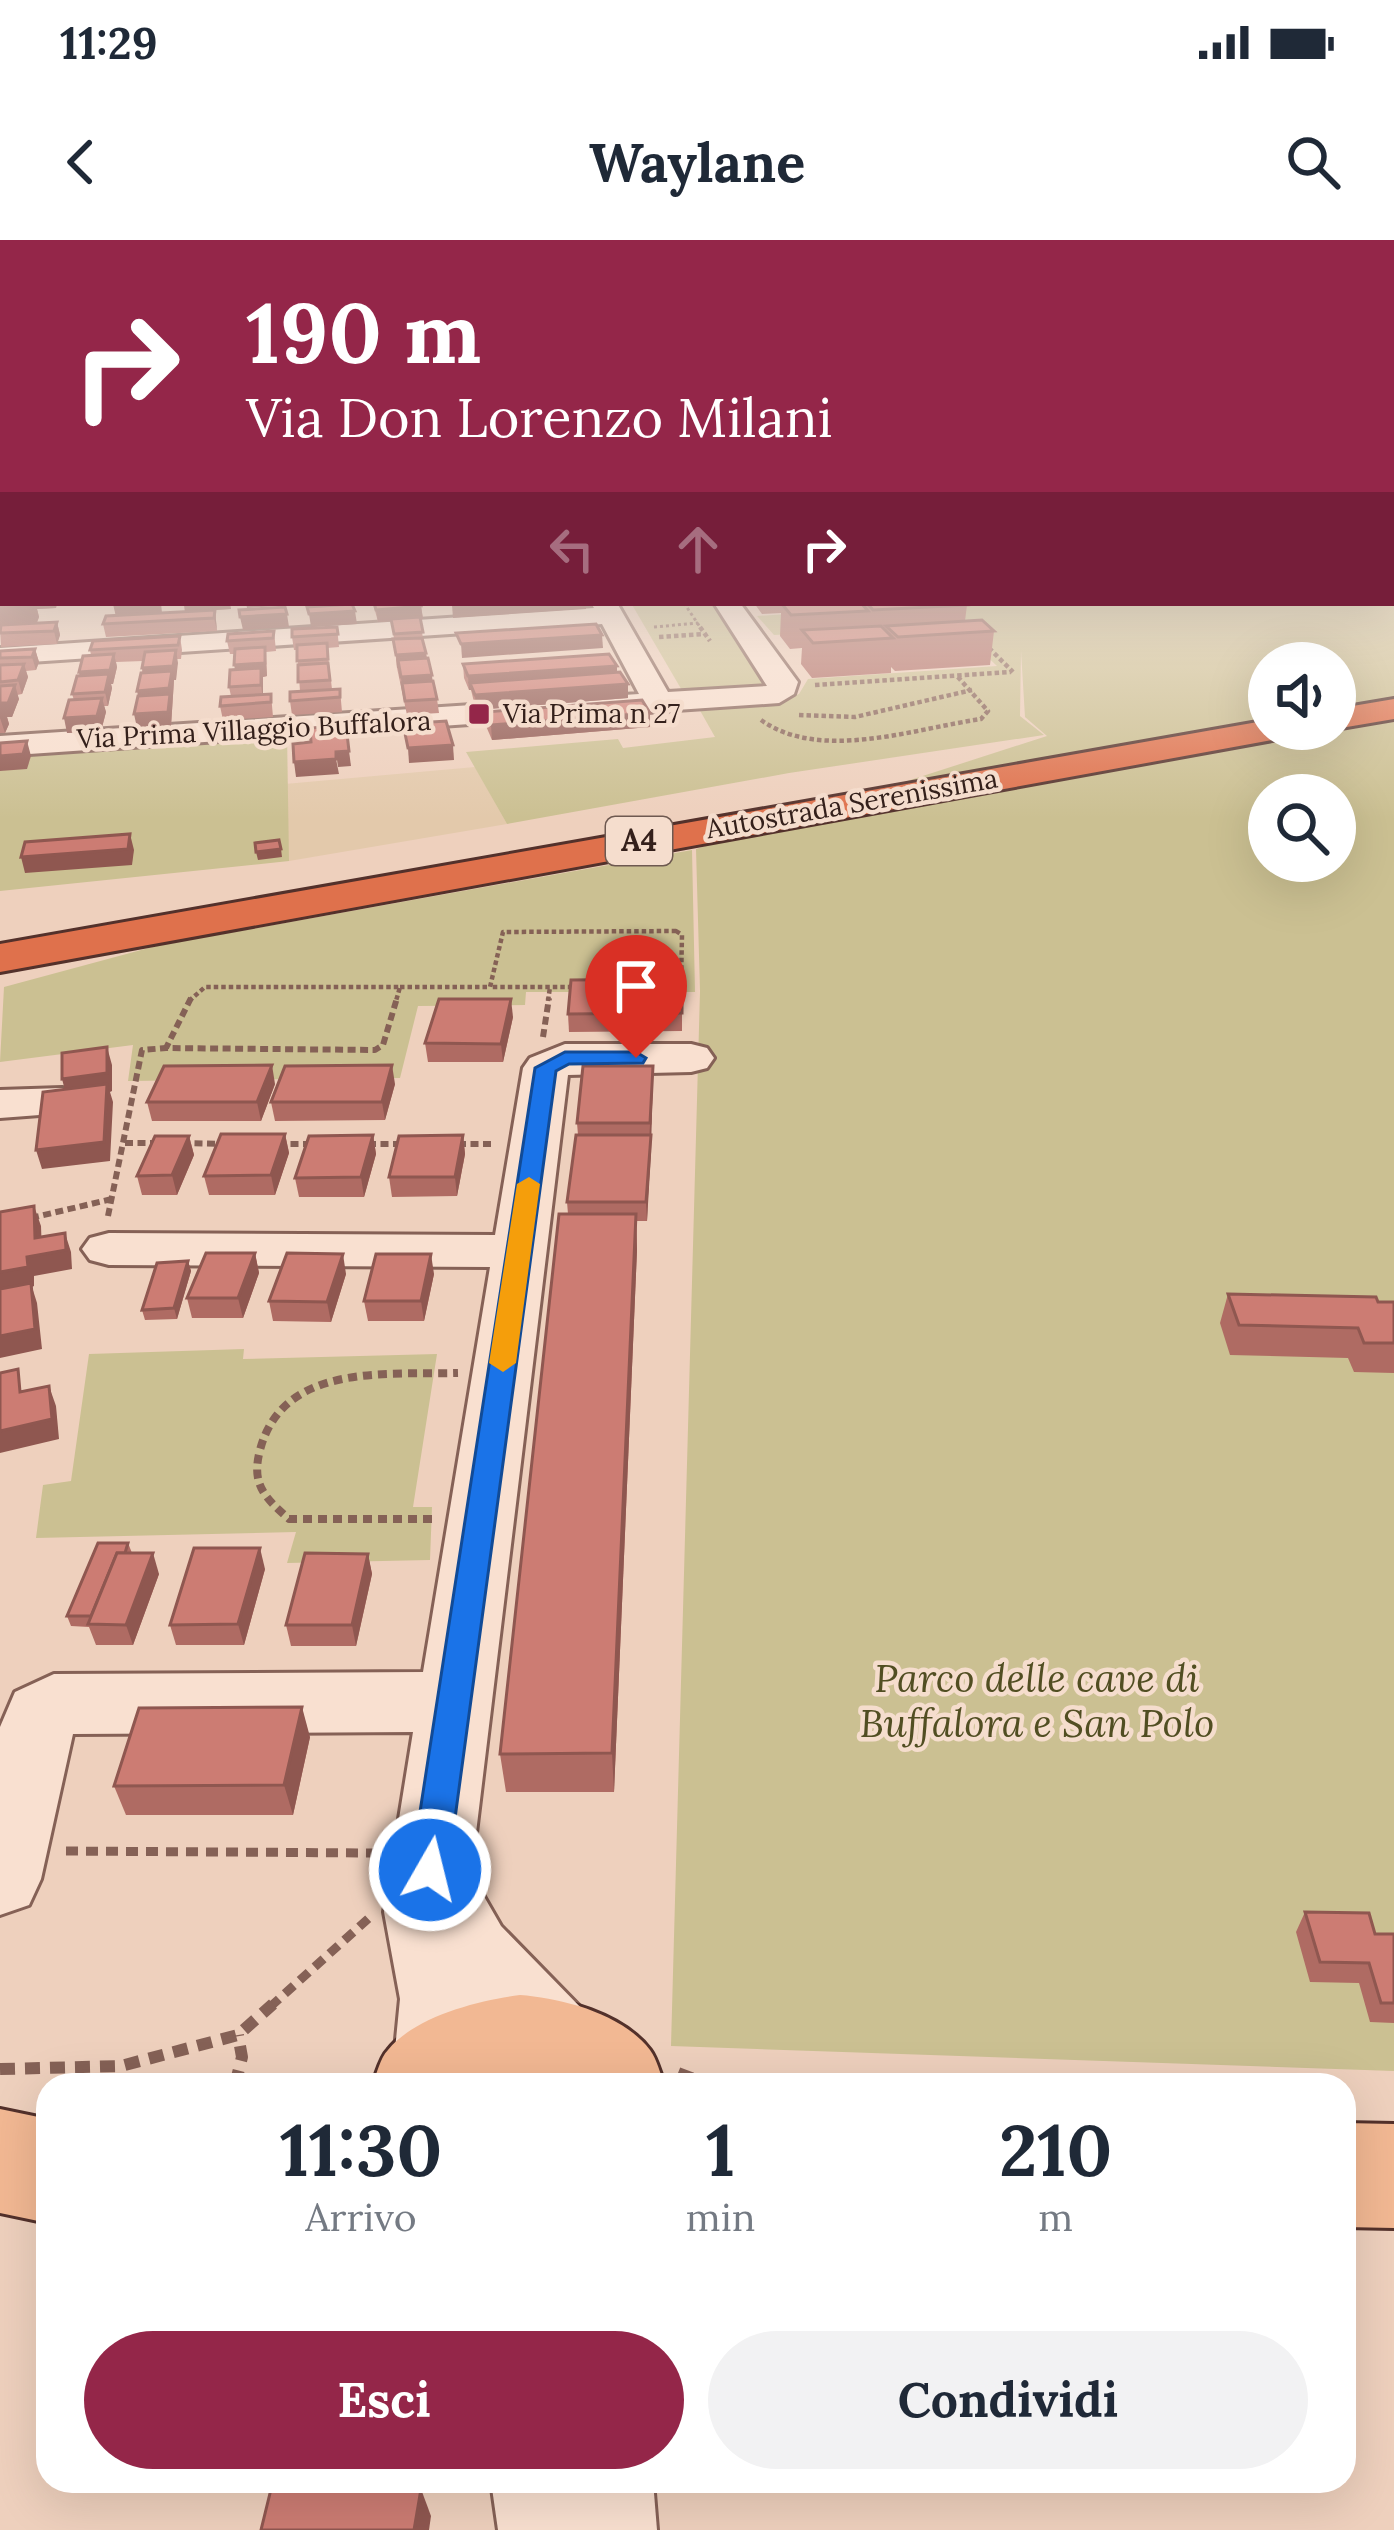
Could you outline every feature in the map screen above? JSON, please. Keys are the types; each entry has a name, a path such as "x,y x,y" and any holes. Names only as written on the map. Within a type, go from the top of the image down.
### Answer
{"highway":[{"path":"1356,696 1394,690"},
{"path":"1356,715 1394,709"},
{"name":"Autostrada Serenissima","path":"0,933 1248,716"},
{"name":"Autostrada Serenissima","path":"0,958 1248,734"}],"main road":[{"path":"439,2073 496,2043 586,2065"},
{"path":"0,2157 36,2149"},
{"path":"0,2157 36,2168"},
{"path":"1356,2175 1394,2176"}],"street":[{"name":"Via Prima Villaggio Buffalora","path":"22,737 367,712 661,706 755,711 779,694 783,682 729,606"},
{"path":"0,656 78,636 203,652 356,641 607,609 618,654 661,706"},
{"path":"52,679 60,657 78,636"},
{"path":"431,2073 443,1999 418,1874 454,1702 546,1068 552,1062 691,1058"},
{"path":"109,1223 519,1251"},
{"path":"2,1865 21,1715 61,1702 454,1702"},
{"path":"418,1874 471,1954 586,2065"},
{"path":"547,2493 554,2530"},
{"path":"600,2493 602,2530"}],"path":[{"path":"652,627 698,623"},
{"path":"658,637 705,634"},
{"path":"815,685 1013,672 986,645"},
{"path":"755,711 786,738 820,742 881,729 981,719 988,711 957,676"},
{"path":"755,711 855,717 929,705 974,690"},
{"path":"166,1048 194,991 202,987 490,987 550,987 678,986 682,934 506,931 500,935 490,987"},
{"path":"22,1220 109,1223 142,1050 376,1050 382,1047 400,987"},
{"path":"541,1050 550,987"},
{"path":"124,1143 244,1144"},
{"path":"268,1144 316,1144"},
{"path":"364,1144 412,1144"},
{"path":"436,1144 534,1144"},
{"path":"481,1517 336,1523 289,1520 263,1496 254,1473 271,1420 292,1398 322,1381 502,1370"},
{"path":"0,2068 122,2066 238,2035 418,1874 392,1853 2,1865"},
{"path":"238,2035 242,2056 238,2073"}],"shaded area":[{"path":"475,767 507,824 289,861 285,784"}],"green space":[{"path":"633,606 716,606 775,688 687,699"},
{"name":"Parco delle cave di Buffalora e San Polo","path":"905,606 1394,606 1394,2071 671,2046 700,991 696,849 1047,736 1025,717 1021,651 1020,716 1044,735 789,773 507,824 466,752 618,739 623,748 715,737 698,707 787,698 799,694 808,679 997,666 955,626 774,635 757,616"},
{"path":"287,733 289,861 0,891 0,753"},
{"path":"692,850 695,992 526,992 525,1005 418,1006 400,1078 128,1081 133,1045 0,1062 4,987 156,946"},
{"path":"244,1349 243,1359 437,1354 413,1507 432,1507 430,1560 287,1563 296,1532 36,1538 43,1485 71,1481 89,1354"}],"building":[{"path":"353,606 355,611 309,614 307,607"},
{"path":"375,606 421,606 376,610"},
{"path":"784,606 864,606 868,611 791,615"},
{"path":"870,606 948,606 873,610"},
{"path":"285,607 287,614 240,617 239,610"},
{"path":"215,610 214,618 103,624 106,616"},
{"path":"420,617 423,632 394,634 391,619"},
{"path":"982,620 994,631 898,637 886,626"},
{"path":"57,622 54,631 0,633 1,625"},
{"path":"596,624 602,635 461,644 456,633"},
{"path":"881,626 893,638 813,643 802,630"},
{"path":"337,627 338,634 292,637 292,629"},
{"path":"274,631 273,638 227,641 228,634"},
{"path":"180,636 178,645 90,650 93,641"},
{"path":"422,638 426,653 396,655 393,639"},
{"path":"327,643 328,659 297,661 297,645"},
{"path":"265,647 265,663 234,665 235,649"},
{"path":"35,649 32,657 0,658 0,651"},
{"path":"176,650 173,666 142,668 145,652"},
{"path":"114,654 110,670 79,672 83,656"},
{"path":"609,654 617,666 468,676 463,664"},
{"path":"428,658 432,675 401,677 398,660"},
{"path":"328,663 330,680 298,682 298,665"},
{"path":"24,664 18,680 0,682 0,665"},
{"path":"261,668 261,685 229,687 230,670"},
{"path":"172,671 169,688 137,691 141,673"},
{"path":"620,672 628,684 475,695 470,683"},
{"path":"109,674 105,692 72,694 77,676"},
{"path":"433,681 437,699 405,701 402,683"},
{"path":"15,685 8,703 0,703 0,686"},
{"path":"340,689 340,697 290,701 290,692"},
{"path":"170,694 168,712 134,714 138,696"},
{"path":"271,694 271,702 220,706 221,697"},
{"path":"102,698 97,716 64,718 69,700"},
{"path":"642,700 650,713 491,725 485,712"},
{"path":"446,721 453,745 408,748 403,724"},
{"path":"346,725 349,751 336,752 336,759 294,762 293,744 311,742 310,728"},
{"path":"27,741 23,754 0,756 0,743"},
{"path":"130,834 128,849 21,857 25,842"},
{"path":"279,840 281,849 256,852 255,843"},
{"path":"682,979 682,1013 568,1014 571,980"},
{"path":"439,999 511,999 501,1044 425,1043"},
{"path":"107,1047 107,1073 62,1079 62,1053"},
{"path":"272,1065 257,1102 147,1102 164,1066"},
{"path":"392,1065 382,1102 271,1102 285,1066"},
{"path":"583,1066 653,1066 650,1123 577,1123"},
{"path":"107,1084 104,1142 36,1150 43,1092"},
{"path":"221,1134 285,1134 271,1175 204,1176"},
{"path":"373,1135 361,1177 295,1178 309,1136"},
{"path":"463,1135 455,1177 389,1177 399,1136"},
{"path":"576,1135 651,1135 646,1202 567,1202"},
{"path":"155,1136 189,1136 172,1175 137,1176"},
{"path":"34,1206 35,1238 65,1233 66,1250 27,1257 28,1267 0,1272 0,1212"},
{"path":"559,1214 636,1214 612,1753 500,1754"},
{"path":"206,1253 255,1253 238,1298 187,1298"},
{"path":"287,1253 343,1254 327,1302 269,1301"},
{"path":"376,1254 431,1254 421,1301 364,1301"},
{"path":"188,1261 174,1308 142,1310 157,1263"},
{"path":"31,1283 35,1329 0,1336 0,1289"},
{"path":"1228,1294 1376,1297 1378,1302 1394,1302 1394,1343 1364,1343 1358,1328 1239,1325"},
{"path":"18,1369 20,1392 49,1386 52,1419 0,1431 0,1373"},
{"path":"98,1543 128,1543 125,1553 117,1553 91,1616 67,1616"},
{"path":"194,1548 260,1548 238,1624 170,1625"},
{"path":"117,1553 153,1553 126,1625 88,1624"},
{"path":"305,1553 368,1554 352,1625 286,1625"},
{"path":"302,1707 284,1785 114,1786 139,1708"},
{"path":"1305,1912 1369,1913 1375,1934 1394,1934 1394,2003 1381,2003 1369,1963 1320,1962"},
{"path":"270,2493 420,2493 414,2530 261,2530"}],"slow traffic":[{"path":"503,1363 529,1184"}],"place":[{"name":"Via Prima n 27","path":"479,714"}],"route":[{"path":"430,1870 546,1068 565,1058 636,1058"}]}
